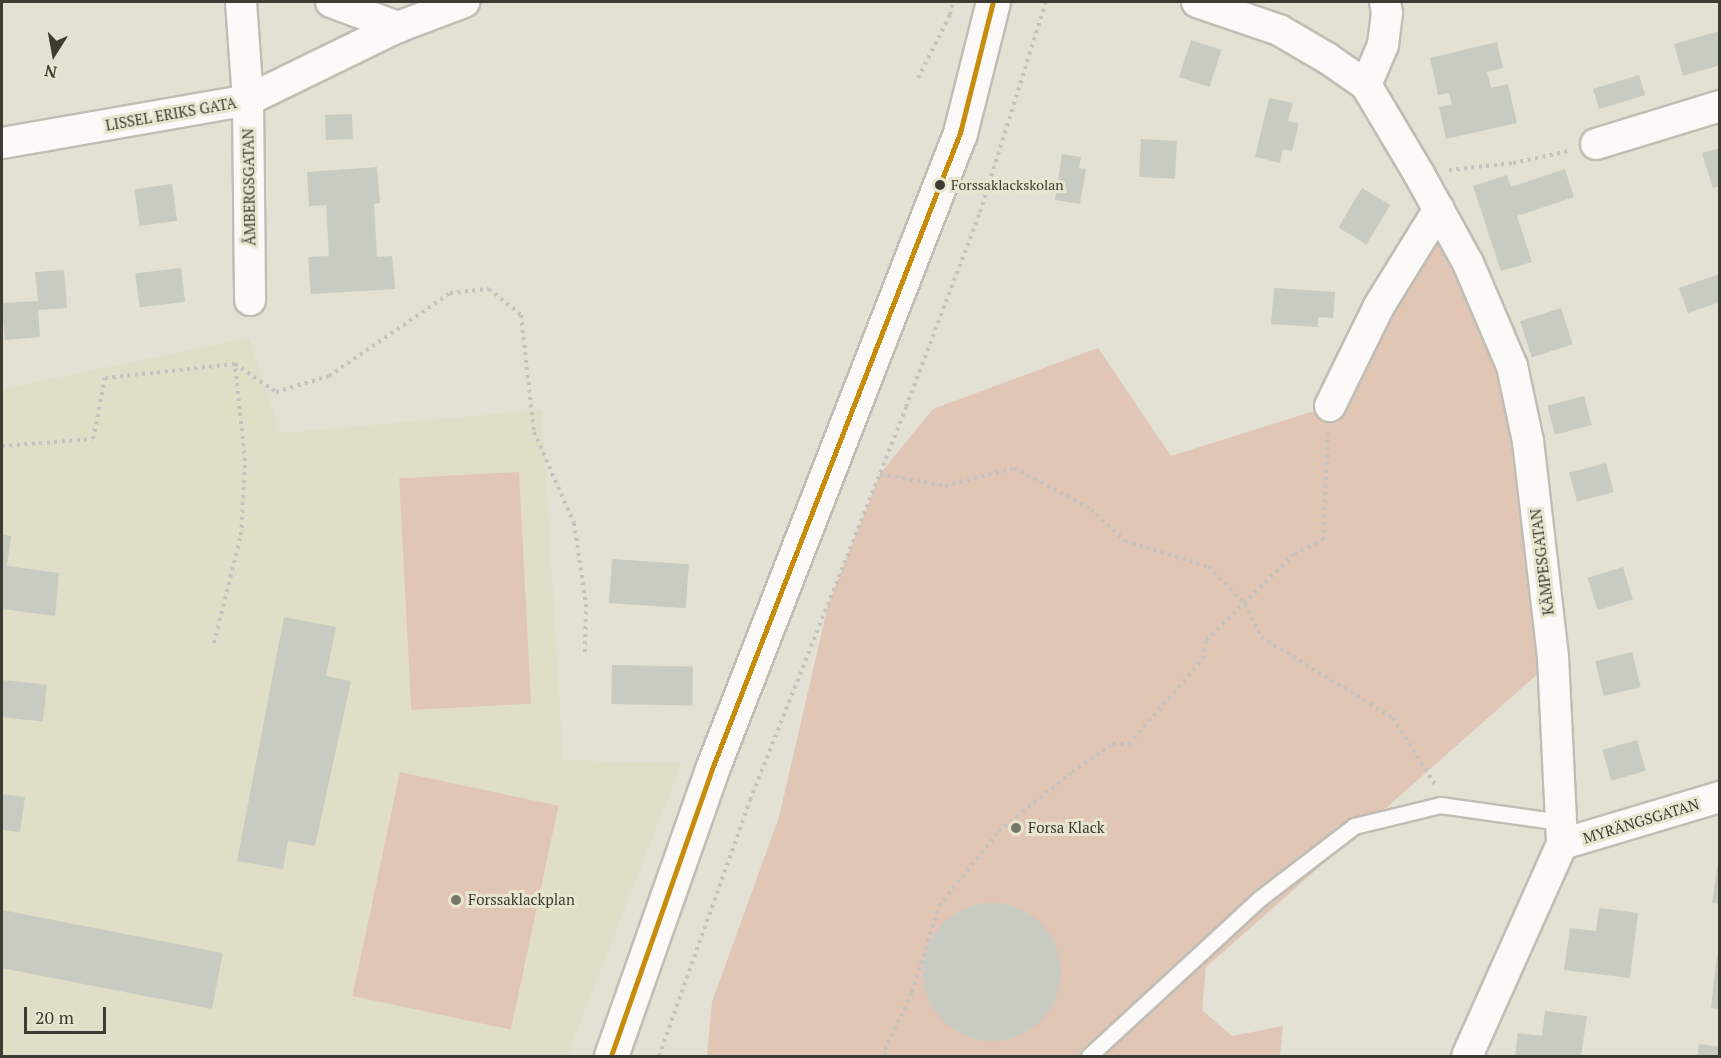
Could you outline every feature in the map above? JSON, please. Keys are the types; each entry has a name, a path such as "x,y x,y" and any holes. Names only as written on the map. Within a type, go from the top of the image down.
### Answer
{"street":[{"name":"ÅMBERGSGATAN","path":"241,2 248,100 250,300"},
{"path":"331,2 398,27"},
{"name":"LISSEL ERIKS GATA","path":"2,143 248,100 398,27 464,2"},
{"path":"611,1056 712,769 960,133 993,2"},
{"name":"KÄMPESGATAN","path":"1197,2 1279,30 1328,58 1366,85 1468,263 1512,366 1528,441 1553,657 1562,833 1467,1056"},
{"path":"1366,85 1383,45 1387,14 1385,2"},
{"path":"1596,144 1719,106"},
{"path":"1330,406 1379,306 1439,209"},
{"name":"MYRÄNGSGATAN","path":"1562,833 1719,797"}],"lane":[{"path":"1089,1056 1259,899 1354,826 1440,805 1562,833"}],"path":[{"path":"918,78 950,15 953,2"},
{"path":"659,1056 750,800 880,474 980,212 1046,2"},
{"path":"1419,174 1513,163 1596,144"},
{"path":"2,446 93,439 105,378 235,364 276,392 329,376 450,293 489,289 521,315 534,432 574,523 586,604 585,652"},
{"path":"214,643 241,535 245,461 235,364"},
{"path":"885,1056 885,1050 912,992 939,906 999,831 1080,766 1113,744 1129,744 1203,659 1206,640 1294,554 1323,540 1330,406"},
{"path":"880,474 945,486 1014,468 1091,509 1125,541 1209,567 1245,604 1261,637 1394,718 1436,786 1440,805"}],"shaded area":[{"path":"1435,239 1468,299 1511,411 1541,671 1206,967 1202,1010 1232,1036 1283,1026 1280,1056 707,1056 712,1002 779,817 828,605 880,474 933,409 1098,348 1171,456 1330,406"},
{"path":"249,338 281,433 542,410 563,760 682,763 567,1056 2,1056 2,389"},
{"path":"519,472 531,704 411,710 399,478"},
{"name":"Forssaklackplan","path":"400,772 558,806 511,1030 352,996"}],"building":[{"path":"1719,31 1720,65 1683,76 1674,44"},
{"path":"1191,40 1221,50 1209,87 1179,77"},
{"path":"1497,42 1503,68 1487,72 1491,88 1508,84 1517,123 1446,139 1439,107 1452,104 1449,93 1438,95 1430,58"},
{"path":"1639,75 1645,95 1599,109 1593,89"},
{"path":"1269,98 1293,103 1288,121 1299,123 1292,151 1283,149 1280,163 1255,157"},
{"path":"352,114 353,139 326,140 325,115"},
{"path":"1141,139 1177,141 1175,179 1139,177"},
{"path":"1720,148 1720,186 1713,188 1702,153"},
{"path":"1062,154 1081,157 1079,168 1086,169 1080,204 1055,200"},
{"path":"377,167 380,203 374,204 377,257 392,256 395,289 311,294 308,257 329,256 326,205 309,206 307,172"},
{"path":"1565,169 1574,197 1517,216 1532,262 1501,271 1473,186 1507,175 1511,187"},
{"path":"172,184 177,221 140,226 134,189"},
{"path":"1362,188 1390,205 1367,244 1338,227"},
{"path":"181,268 185,302 139,307 135,274"},
{"path":"64,270 67,308 38,310 40,337 5,340 2,303 38,301 35,272"},
{"path":"1720,274 1720,302 1688,313 1679,288"},
{"path":"1274,288 1335,292 1333,318 1318,317 1318,327 1271,324"},
{"path":"1561,308 1573,344 1532,357 1520,321"},
{"path":"1584,396 1592,425 1555,435 1547,406"},
{"path":"1606,463 1614,492 1577,502 1569,473"},
{"path":"2,534 11,536 7,566 59,573 55,616 2,609"},
{"path":"612,559 689,564 686,608 609,603"},
{"path":"1623,567 1633,600 1598,610 1588,578"},
{"path":"284,617 336,627 326,676 351,681 315,846 288,841 283,869 237,861"},
{"path":"1632,652 1641,687 1604,696 1595,661"},
{"path":"612,665 693,666 692,705 611,704"},
{"path":"2,680 47,685 43,722 2,717"},
{"path":"1637,740 1646,771 1611,781 1602,750"},
{"path":"2,794 25,797 20,832 2,830"},
{"path":"1718,863 1720,863 1720,904 1712,903"},
{"path":"992,903 1018,909 1041,923 1055,946 1061,972 1055,998 1041,1021 1018,1035 992,1041 966,1035 943,1021 929,998 923,972 929,946 943,923 966,909"},
{"path":"1599,908 1638,913 1630,978 1564,970 1570,928 1596,931"},
{"path":"2,910 223,953 212,1009 2,968"},
{"path":"1717,956 1720,956 1720,1009 1711,1008"},
{"path":"1545,1011 1587,1016 1581,1056 1515,1056 1518,1033 1542,1036"},
{"path":"1699,1044 1720,1047 1720,1056 1697,1056"}],"transit line":[{"path":"611,1056 712,769 960,133 993,2"}],"place":[{"name":"Forssaklackskolan","path":"940,185"},
{"name":"Forsa Klack","path":"1016,828"},
{"name":"Forssaklackplan","path":"456,900"}]}
